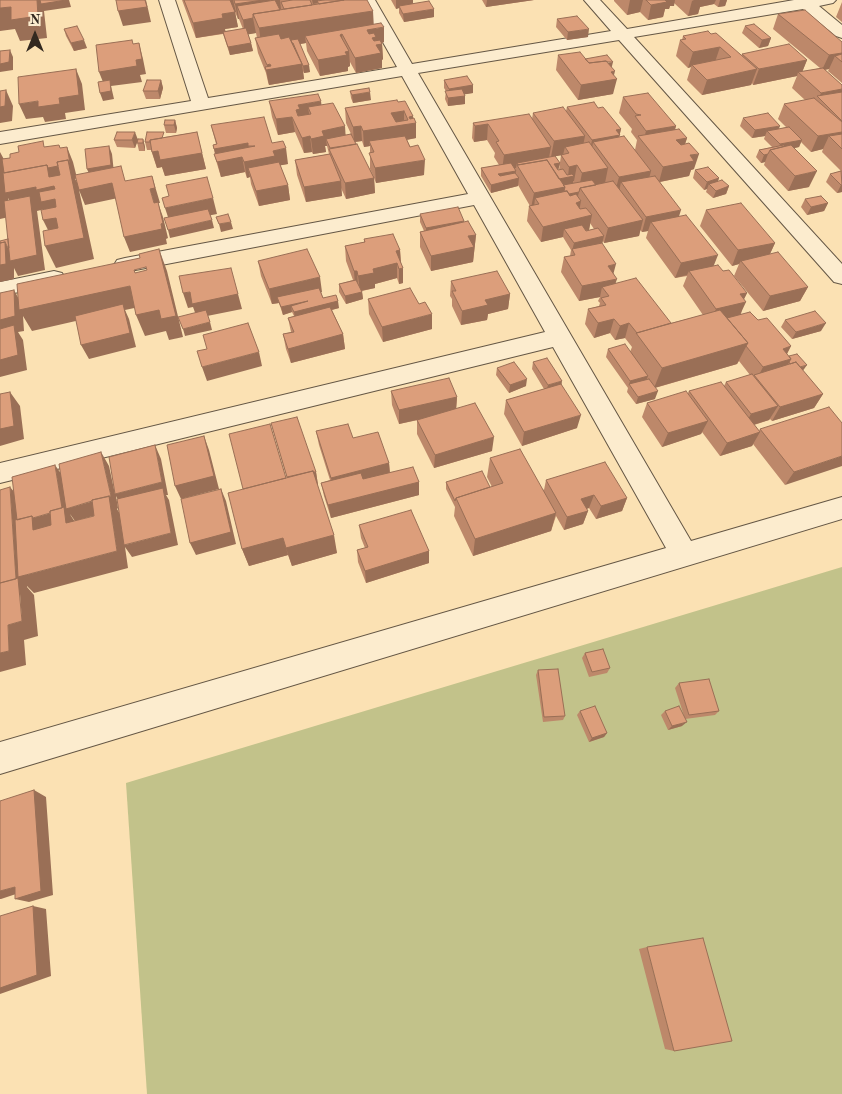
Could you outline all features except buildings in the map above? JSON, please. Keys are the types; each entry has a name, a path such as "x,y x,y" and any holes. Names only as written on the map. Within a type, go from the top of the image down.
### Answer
{"street":[{"path":"167,0 201,105"},
{"path":"367,0 684,555"},
{"path":"592,0 842,277"},
{"path":"0,138 804,2 828,0"},
{"path":"804,2 842,33"},
{"path":"108,268 480,198"},
{"path":"0,289 69,276"},
{"path":"0,473 560,337"},
{"path":"0,758 842,508"}],"green space":[{"path":"842,567 842,1094 147,1094 126,783"}]}
